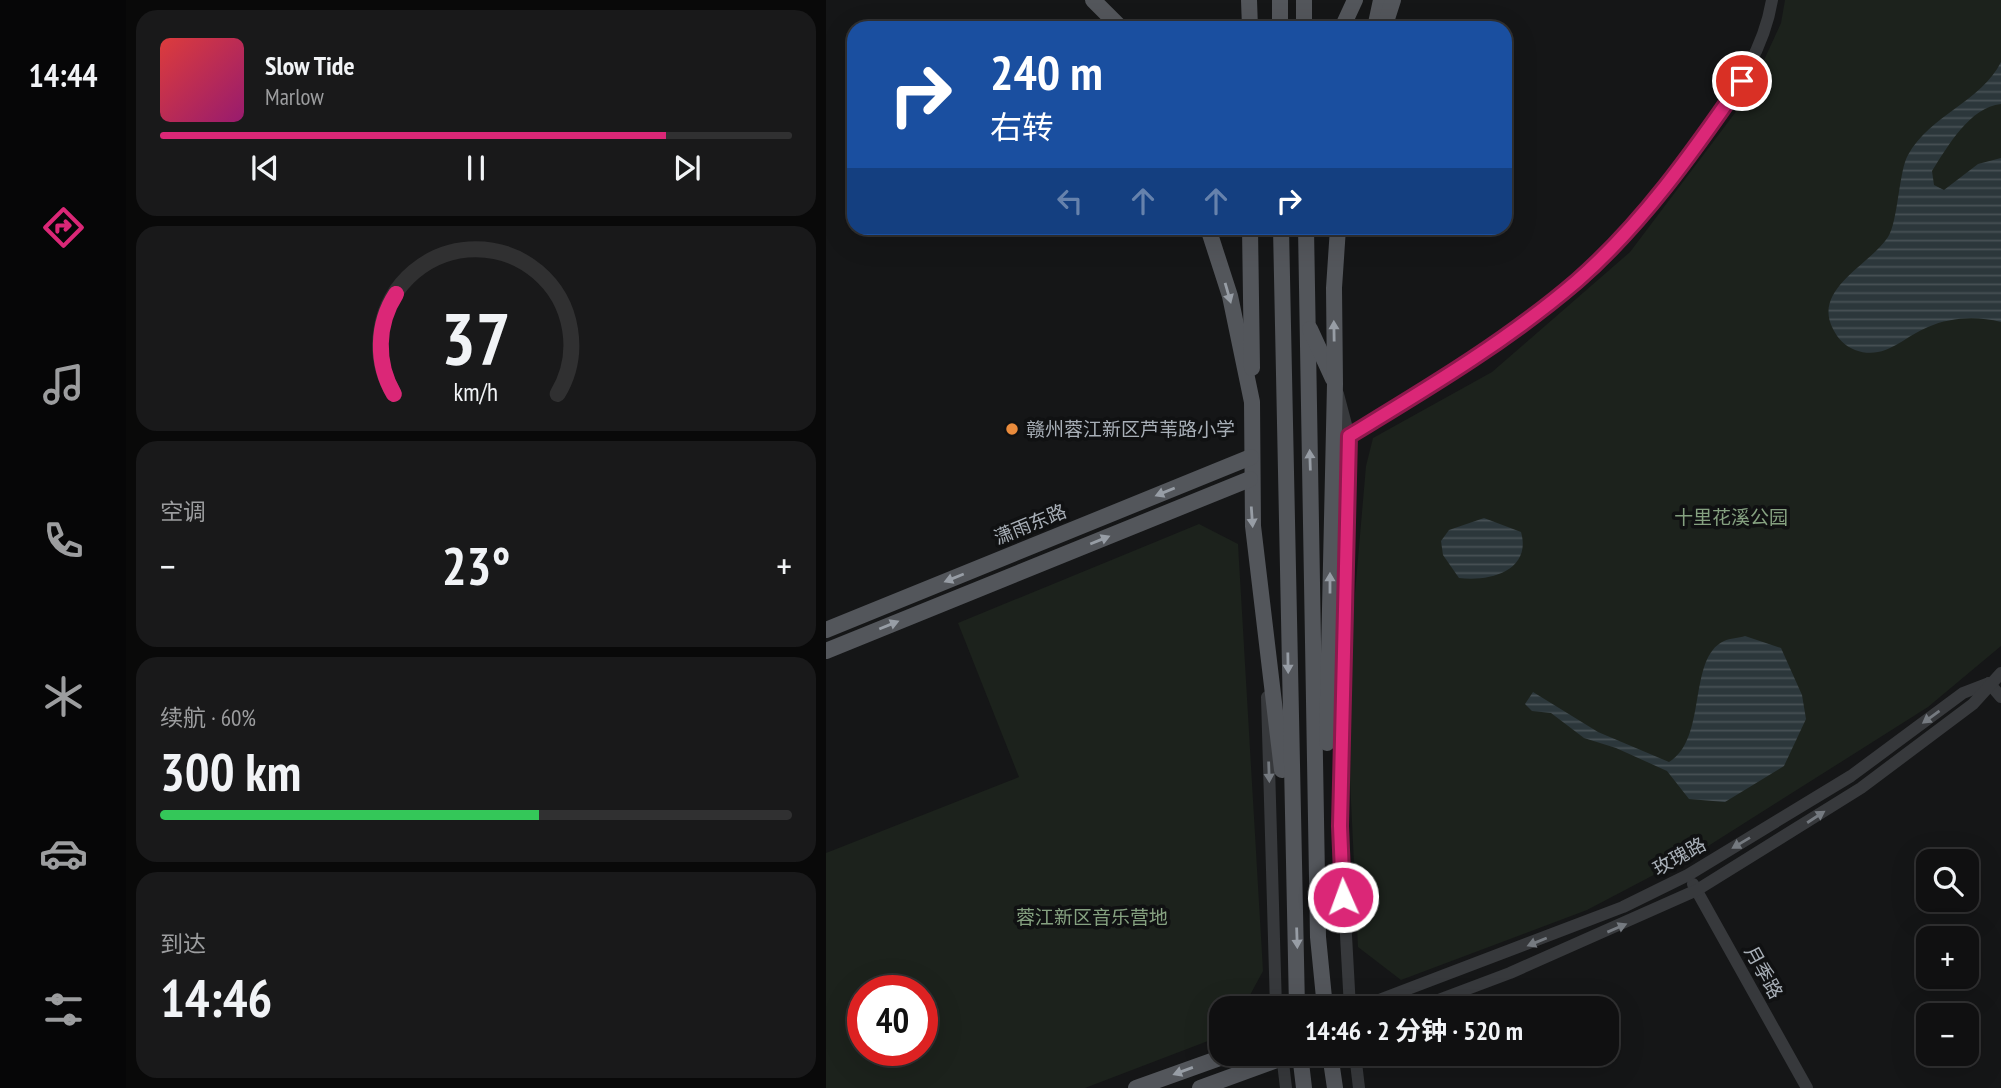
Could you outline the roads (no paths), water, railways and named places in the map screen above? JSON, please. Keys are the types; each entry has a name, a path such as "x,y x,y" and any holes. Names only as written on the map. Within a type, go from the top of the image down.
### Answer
{"main road":[{"path":"1087,0 1100,21"},
{"path":"1093,0 1115,21"},
{"path":"1249,0 1250,21"},
{"path":"1280,0 1280,21"},
{"path":"1304,0 1304,21"},
{"path":"1376,21 1381,0"},
{"path":"1386,21 1393,0"},
{"path":"1210,235 1230,296 1252,402"},
{"path":"1250,235 1250,479 1294,870"},
{"path":"1281,235 1297,996"},
{"path":"1306,235 1316,650 1318,937 1324,996"},
{"path":"1318,871 1324,807 1334,445 1334,288 1338,235"},
{"path":"1306,321 1335,384"},
{"name":"潇雨东路","path":"826,630 1251,457"},
{"path":"826,651 1250,479"},
{"path":"1136,1088 1209,1062"},
{"path":"1200,1088 1257,1066"},
{"path":"1301,1066 1304,1088"},
{"path":"1332,1066 1335,1088"}],"street":[{"path":"1334,445 1468,363 1577,280 1661,195 1742,81 1761,42 1772,0"},
{"path":"1335,384 1349,436 1340,826 1349,996"},
{"path":"1265,630 1276,996"},
{"name":"玫瑰路","path":"1449,996 1522,968 1697,890 1861,788 1973,704 1989,683 2001,673"},
{"path":"1989,683 2001,697"},
{"name":"玫瑰路","path":"1390,996 1611,912 1688,875 1851,776 1963,693 1989,683"},
{"name":"月季路","path":"1688,875 1807,1088"},
{"path":"1286,1066 1286,1088"},
{"path":"1356,1066 1359,1088"}],"place":[{"name":"赣州蓉江新区芦苇路小学","path":"1012,429"}],"park label":[{"name":"十里花溪公园","path":"1731,517"},
{"name":"蓉江新区音乐营地","path":"1092,917"}]}
